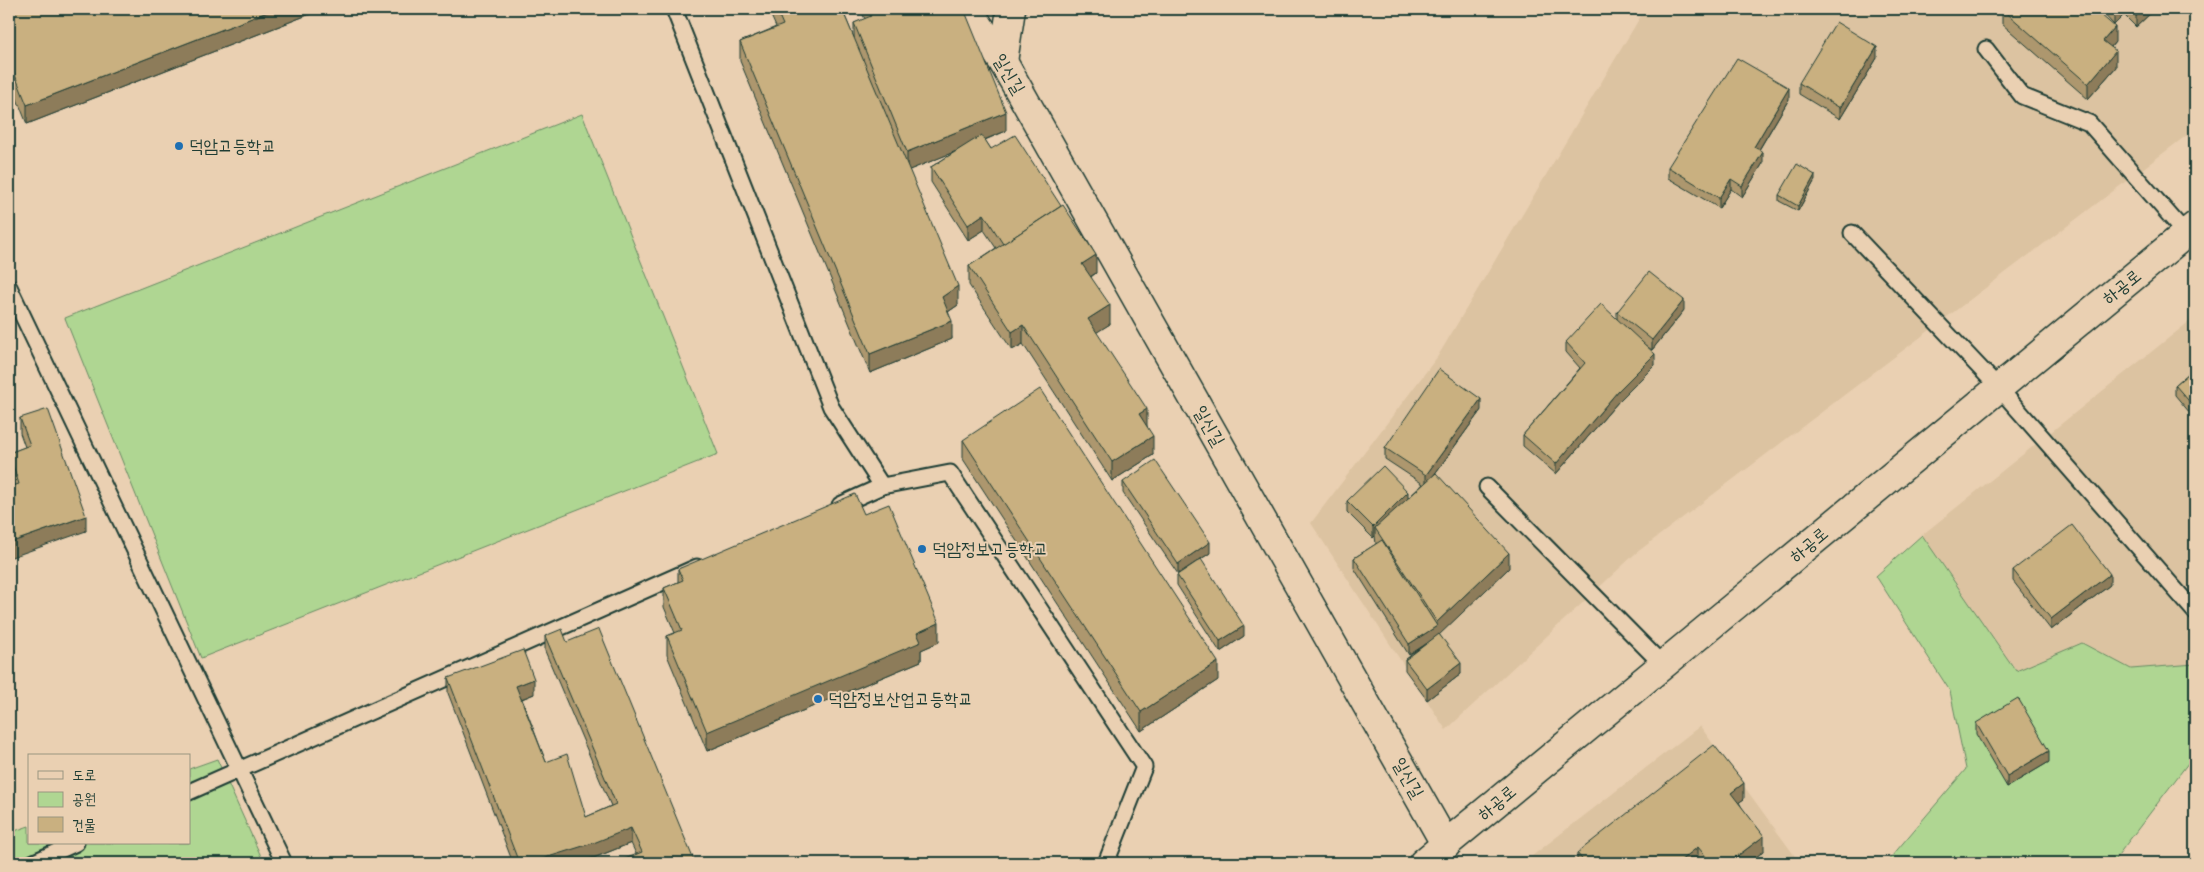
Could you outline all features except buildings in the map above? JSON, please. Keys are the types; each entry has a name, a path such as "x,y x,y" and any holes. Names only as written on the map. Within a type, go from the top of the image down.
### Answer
{"street":[{"name":"일신길","path":"968,9 1003,62 1446,845"},
{"path":"1003,62 1011,9"},
{"name":"하공로","path":"1423,863 2191,230"}],"lane":[{"path":"674,9 831,407 882,486"},
{"path":"1986,49 2022,96 2089,123 2191,230"},
{"path":"1852,234 1999,388 2195,612"},
{"path":"9,287 284,863"},
{"path":"828,510 882,486 950,473 1144,768 1106,863"},
{"path":"1487,487 1664,665"},
{"path":"190,792 710,562"},
{"path":"32,863 74,844"}],"shaded area":[{"path":"1645,9 2195,9 2195,129 1636,553 1446,730 1311,523 1438,356"},
{"path":"2195,317 2195,664 2131,669 2082,643 2016,671 1922,535"},
{"path":"1700,726 1797,859 1795,863 1523,863"}],"green space":[{"path":"582,114 718,454 201,658 65,318"},
{"path":"1922,535 2016,671 2082,643 2131,669 2195,664 2195,754 2112,863 1886,863 1966,769 1950,691 1876,576"},
{"path":"217,759 264,863 9,863 9,833 28,826 28,844 190,844 190,769"}],"place":[{"name":"덕암고등학교","path":"179,146"},
{"name":"덕암정보고등학교","path":"922,549"},
{"name":"덕암정보산업고등학교","path":"818,699"}]}
